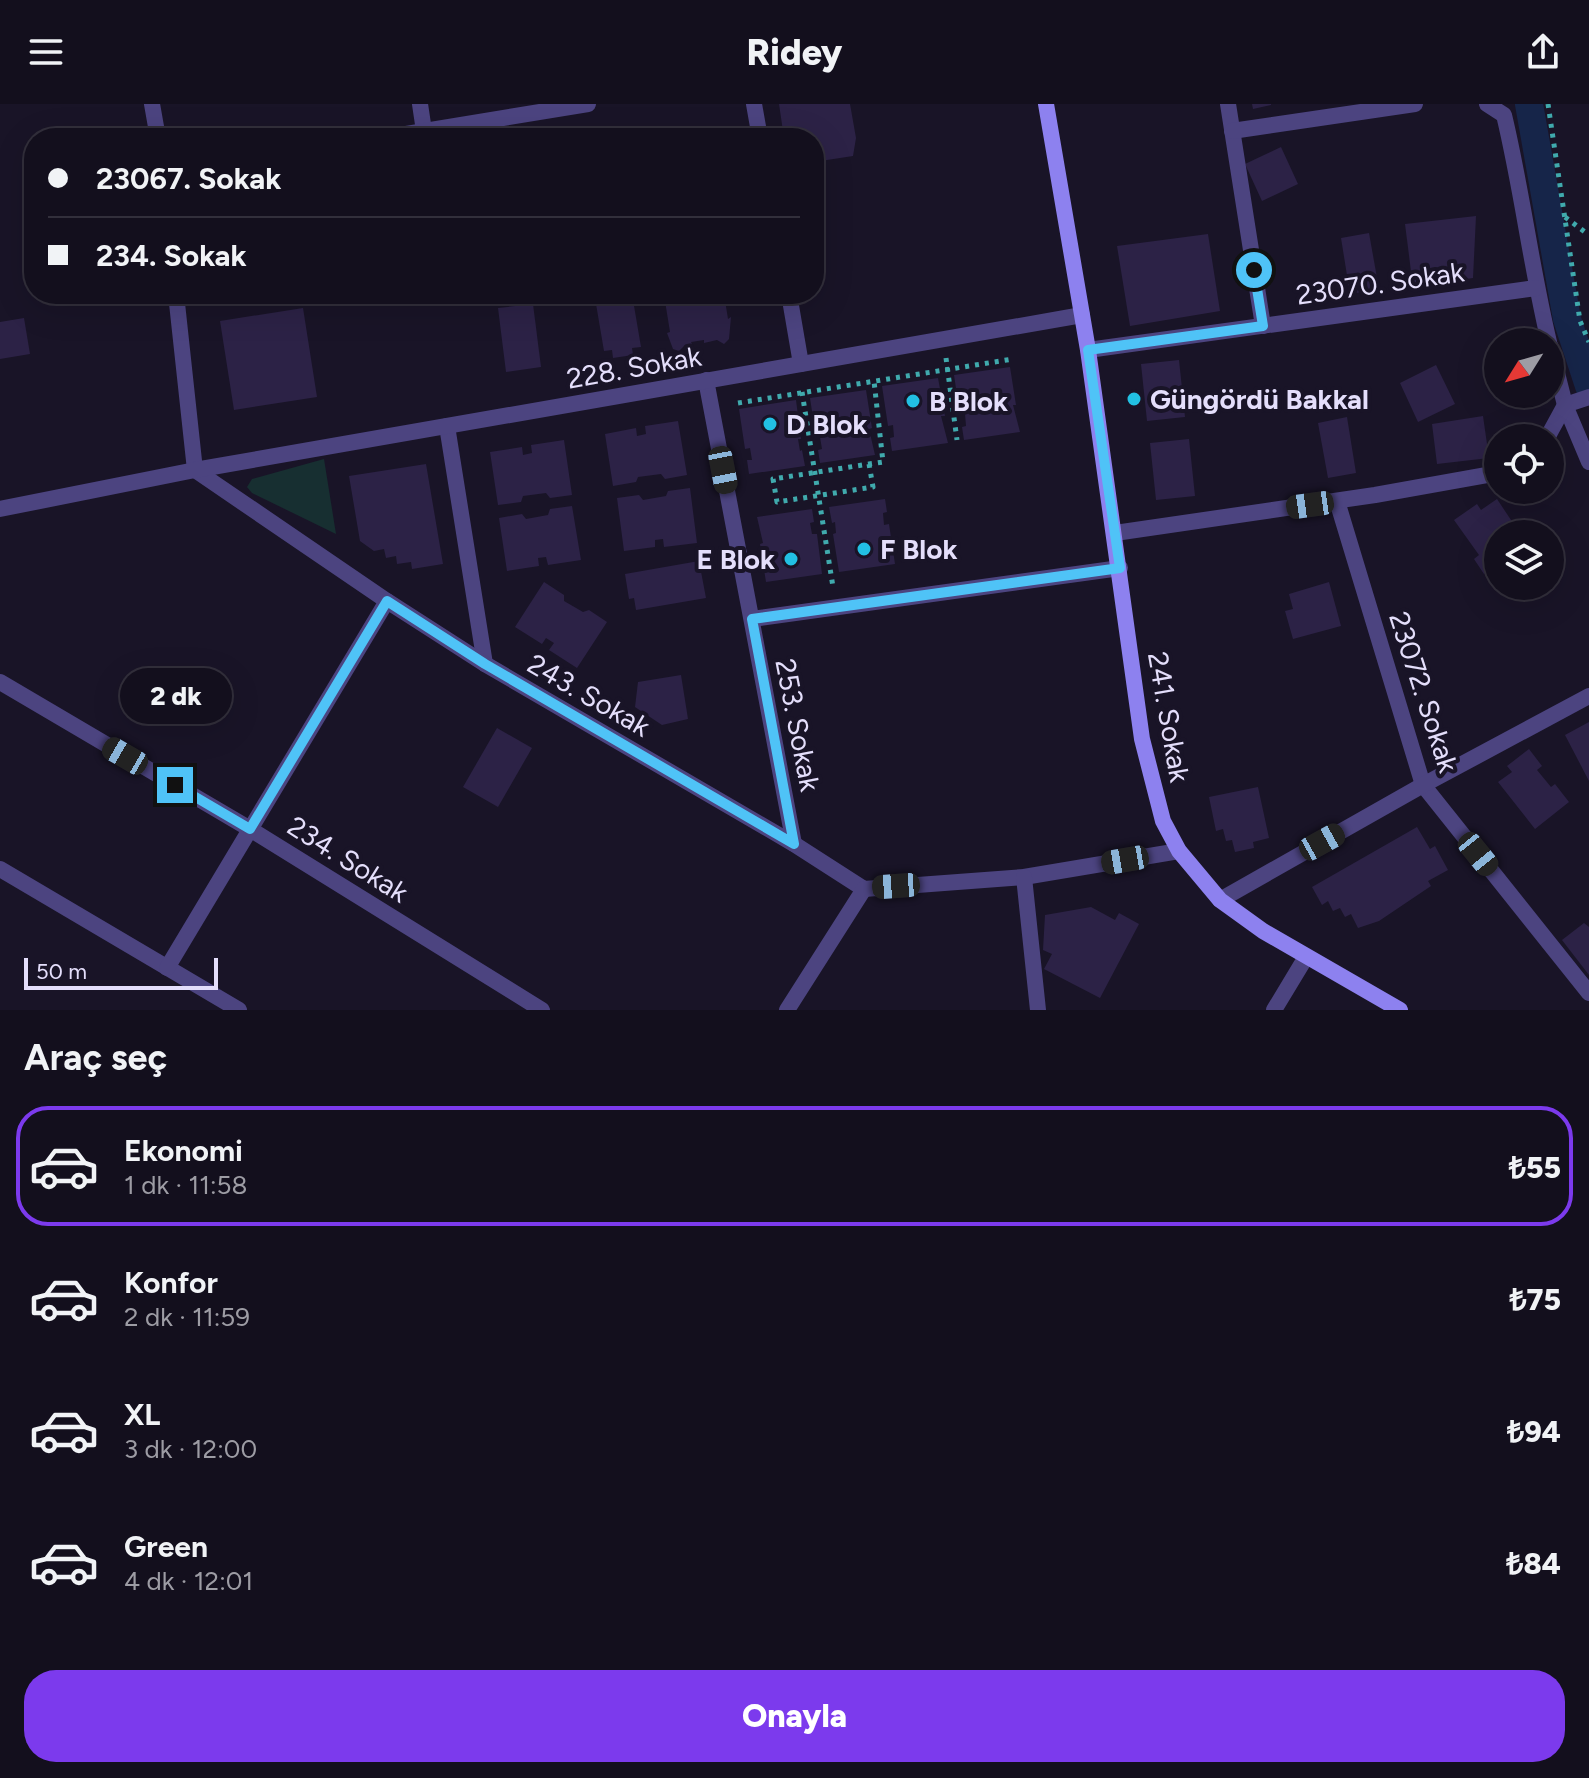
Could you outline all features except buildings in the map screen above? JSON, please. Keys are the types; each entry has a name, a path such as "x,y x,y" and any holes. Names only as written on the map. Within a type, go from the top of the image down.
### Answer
{"main road":[{"name":"241. Sokak","path":"1046,104 1088,350 1142,739 1163,821 1179,851 1220,900 1263,931 1400,1010"}],"street":[{"path":"152,104 156,128"},
{"path":"420,104 424,128"},
{"path":"442,128 588,104"},
{"path":"754,104 758,128"},
{"path":"1228,104 1263,326"},
{"path":"1232,131 1415,104"},
{"path":"1487,104 1504,115 1546,328"},
{"name":"23070. Sokak","path":"1088,350 1536,288"},
{"path":"0,509 195,470 177,304"},
{"path":"791,304 801,364"},
{"name":"228. Sokak","path":"195,470 1082,315"},
{"path":"1564,375 1576,401 1589,462"},
{"name":"253. Sokak","path":"706,380 794,844"},
{"path":"1558,424 1576,401"},
{"path":"447,426 485,664"},
{"name":"243. Sokak","path":"195,470 485,664 794,844 864,889"},
{"path":"1115,533 1337,501 1484,475"},
{"name":"23072. Sokak","path":"1337,501 1423,785 1589,993"},
{"path":"752,619 1120,568"},
{"path":"167,968 387,601"},
{"name":"234. Sokak","path":"0,682 250,829 542,1010"},
{"path":"1220,900 1423,785 1589,696"},
{"path":"787,1010 864,889 1024,877 1179,851"},
{"path":"0,869 239,1010"},
{"path":"1024,877 1038,1010"},
{"path":"1274,1010 1306,957"}],"path":[{"path":"1548,104 1580,321 1589,342"},
{"path":"1564,216 1589,235"},
{"path":"946,358 957,440"},
{"path":"738,403 1013,359"},
{"path":"869,464 873,487 777,502 773,479 815,472 869,464 883,462 874,381"},
{"path":"802,393 834,592"}],"green space":[{"path":"324,459 336,534 252,493 247,487 252,479"}],"waterway":[{"path":"1529,104 1567,319 1589,386"}],"place":[{"name":"Güngördü Bakkal","path":"1134,399"},
{"name":"B Blok","path":"913,401"},
{"name":"D Blok","path":"770,424"},
{"name":"F Blok","path":"864,549"},
{"name":"E Blok","path":"791,559"}],"route":[{"path":"175,785 250,829 387,601 485,664 794,844 752,619 1120,568 1088,350 1263,326 1254,270"}]}
